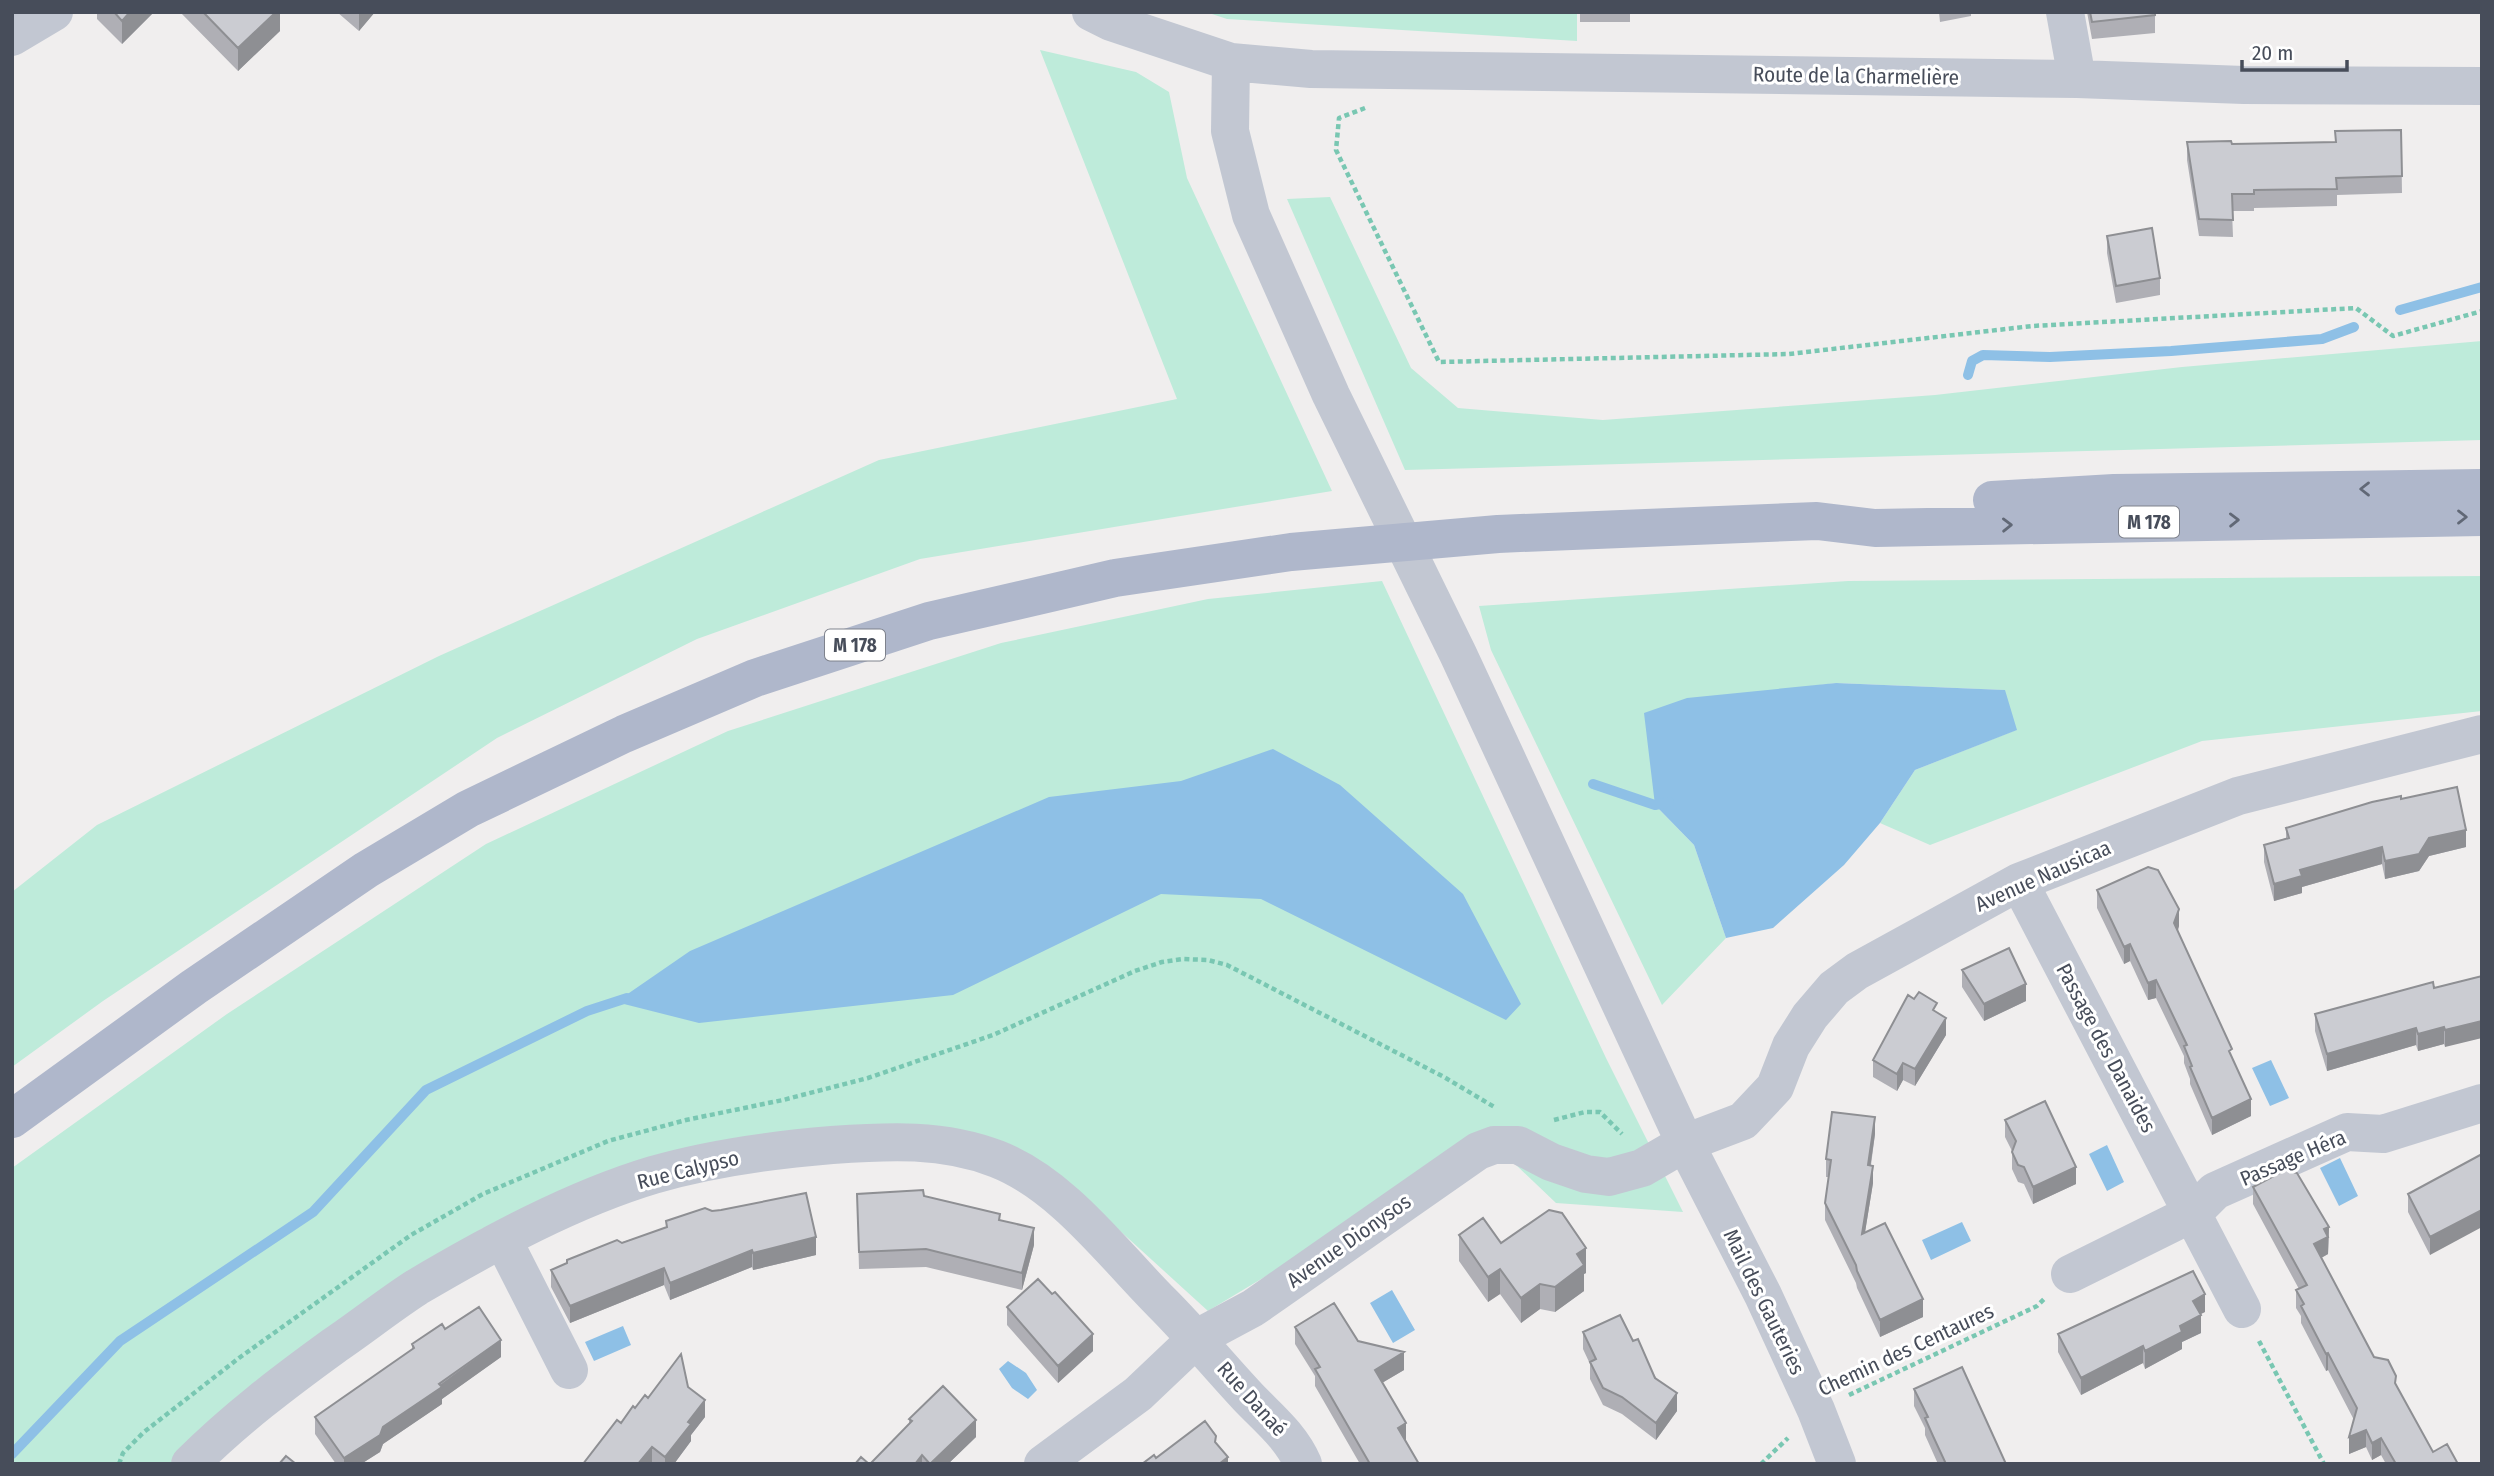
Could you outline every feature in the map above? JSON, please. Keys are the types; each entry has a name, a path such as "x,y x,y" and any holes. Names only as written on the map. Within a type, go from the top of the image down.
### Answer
{"main road":[{"name":"M 178","path":"1817,521 1875,507 2114,493 2482,488"},
{"name":"M 178","path":"12,1119 194,987 377,863 468,809 624,734 755,678 929,621 1115,578 1237,559 1498,534 1817,521 1875,528 2482,517"}],"street":[{"path":"12,37 54,12"},
{"name":"Route de la Charmelière","path":"1091,12 1111,22 1231,62 1311,69 2077,79 2244,85 2482,86"},
{"path":"2066,12 2077,79"},
{"name":"Mail des Gauteries","path":"1231,62 1230,131 1251,215 1331,395 1458,654 1685,1143 1763,1295 1816,1410 1837,1464"},
{"name":"Avenue Nausicaa","path":"1685,1143 1743,1121 1775,1087 1791,1046 1810,1016 1835,988 1868,964 2019,882 2238,796 2482,734"},
{"name":"Passage des Danaides","path":"2019,882 2242,1309"},
{"name":"Passage Héra","path":"2193,1213 2215,1192 2347,1132 2383,1134 2482,1103"},
{"name":"Rue Calypso","path":"190,1464 261,1400 376,1315 417,1288 503,1240 576,1204 651,1176 714,1160 778,1150 867,1143 928,1142 963,1147 1000,1160 1027,1174 1052,1192 1103,1240 1197,1338"},
{"name":"Avenue Dionysos","path":"1043,1464 1138,1394 1197,1338 1253,1308 1478,1151 1494,1145 1518,1145 1551,1162 1586,1174 1609,1177 1642,1168 1685,1143"},
{"path":"2070,1274 2193,1213"},
{"path":"503,1240 569,1370"},
{"name":"Rue Danaé","path":"1197,1338 1279,1427 1303,1464"}],"path":[{"path":"1382,70 1381,102 1339,118 1336,150 1439,362 1788,354 2032,326 2356,308 2393,336 2482,311"},
{"name":"Chemin des Centaures","path":"1761,1464 1816,1410 2036,1306 2070,1274"},
{"path":"2242,1309 2323,1464"}],"green space":[{"path":"1206,12 1577,12 1577,41 1227,19"},
{"path":"1040,50 1136,72 1169,92 1187,178 1332,491 920,559 697,639 497,738 103,1001 12,1067 12,892 97,825 439,656 879,460 1177,399"},
{"path":"1330,197 1411,368 1458,408 1603,420 1935,395 2182,367 2482,341 2482,440 1405,470 1287,199"},
{"path":"2482,576 2482,711 2202,741 1930,845 1880,823 1915,770 2016,730 2004,690 1836,683 1764,692 1655,805 1694,845 1726,938 1662,1005 1491,650 1479,606 1848,581"},
{"path":"1382,581 1606,1058 1683,1212 1556,1203 1491,1141 1208,1311 1096,1209 983,1138 680,1160 481,1229 306,1355 172,1464 12,1464 12,1168 227,1014 486,844 728,731 1001,643 1208,599"}],"water":[{"path":"1836,683 2005,690 2017,730 1915,770 1880,823 1844,865 1773,928 1726,938 1694,845 1655,805 1644,713 1687,698"},
{"path":"1273,749 1340,785 1463,894 1521,1004 1506,1020 1261,899 1161,894 953,995 699,1023 616,1002 690,951 1049,797 1181,781"},
{"path":"2271,1060 2289,1098 2270,1106 2252,1068"},
{"path":"2107,1145 2124,1182 2107,1191 2089,1154"},
{"path":"2340,1158 2358,1196 2339,1206 2320,1168"},
{"path":"1962,1222 1971,1241 1931,1260 1922,1240"},
{"path":"1392,1290 1415,1330 1393,1343 1370,1303"},
{"path":"623,1326 631,1345 594,1361 585,1342"},
{"path":"1008,1361 1026,1373 1037,1390 1028,1399 1012,1388 999,1369"}],"building":[{"path":"114,12 130,12 122,21"},
{"path":"203,12 276,12 238,48"},
{"path":"2090,12 2155,12 2155,15 2092,22"},
{"path":"2401,130 2402,176 2336,178 2337,189 2254,190 2254,194 2232,194 2233,220 2199,219 2187,142 2336,142 2335,131"},
{"path":"2152,228 2160,278 2116,286 2107,236"},
{"path":"2457,787 2466,830 2429,838 2419,854 2385,861 2382,847 2300,870 2302,876 2274,884 2264,845 2289,838 2286,828 2372,802"},
{"path":"2148,867 2158,870 2179,909 2174,923 2232,1049 2229,1051 2251,1099 2212,1118 2190,1067 2192,1066 2184,1046 2187,1045 2156,980 2148,983 2130,944 2124,947 2097,890"},
{"path":"2009,948 2026,984 1984,1004 1962,970"},
{"path":"2482,976 2482,1021 2418,1034 2416,1028 2327,1054 2315,1014 2433,982 2434,988"},
{"path":"1919,992 1937,1003 1933,1010 1946,1018 1915,1069 1903,1063 1897,1074 1873,1060 1908,995 1914,999"},
{"path":"2045,1101 2076,1167 2033,1187 2024,1167 2018,1165 2012,1152 2016,1141 2005,1120"},
{"path":"1832,1112 1875,1117 1868,1165 1873,1166 1862,1234 1885,1223 1923,1299 1880,1320 1825,1203 1831,1160 1826,1159"},
{"path":"2482,1154 2482,1210 2430,1237 2408,1194"},
{"path":"2285,1170 2297,1173 2329,1227 2324,1229 2328,1237 2314,1244 2374,1357 2388,1360 2396,1376 2395,1383 2433,1452 2447,1444 2458,1464 2396,1464 2381,1438 2372,1443 2366,1430 2349,1437 2357,1408 2301,1306 2304,1304 2296,1290 2307,1285 2253,1187"},
{"path":"923,1190 924,1196 1000,1214 999,1220 1034,1228 1022,1273 926,1249 859,1252 857,1194"},
{"path":"806,1193 816,1237 753,1253 752,1250 670,1283 664,1268 570,1306 551,1270 567,1263 567,1260 617,1240 622,1243 667,1227 666,1221 705,1208 712,1211 721,1210"},
{"path":"1549,1210 1562,1213 1586,1248 1577,1254 1584,1265 1555,1287 1540,1284 1521,1298 1500,1269 1488,1277 1459,1235 1483,1218 1501,1243"},
{"path":"2193,1271 2205,1294 2193,1301 2201,1315 2180,1326 2182,1332 2145,1351 2143,1346 2081,1378 2058,1334"},
{"path":"1038,1279 1052,1294 1055,1292 1093,1334 1058,1366 1007,1307"},
{"path":"1334,1303 1358,1341 1404,1352 1375,1370 1406,1423 1398,1428 1419,1464 1370,1464 1315,1369 1320,1367 1295,1327"},
{"path":"479,1307 501,1340 439,1384 442,1387 383,1427 380,1435 344,1458 315,1417 414,1348 412,1344 442,1324 445,1329"},
{"path":"1620,1315 1633,1341 1638,1339 1655,1378 1677,1393 1656,1423 1622,1397 1603,1388 1590,1362 1596,1359 1583,1332"},
{"path":"681,1354 688,1387 705,1400 688,1422 691,1424 665,1457 652,1447 638,1464 583,1464 617,1420 621,1423 633,1406 635,1408 645,1395 648,1398"},
{"path":"1962,1367 2006,1464 1946,1464 1933,1436 1925,1418 1928,1417 1914,1389"},
{"path":"943,1386 976,1420 930,1464 922,1455 915,1464 870,1464 912,1421 909,1419"},
{"path":"1205,1421 1216,1436 1215,1442 1228,1457 1219,1464 1142,1464 1154,1455 1156,1458"},
{"path":"286,1456 296,1464 279,1464"},
{"path":"861,1457 869,1464 855,1464"}],"waterway":[{"path":"2400,310 2482,287"},
{"path":"1968,375 1972,361 1983,355 2050,357 2171,351 2322,339 2354,327"},
{"path":"1593,784 1655,805 1669,802"},
{"path":"12,1454 120,1341 313,1212 426,1090 587,1011 627,998"}]}
